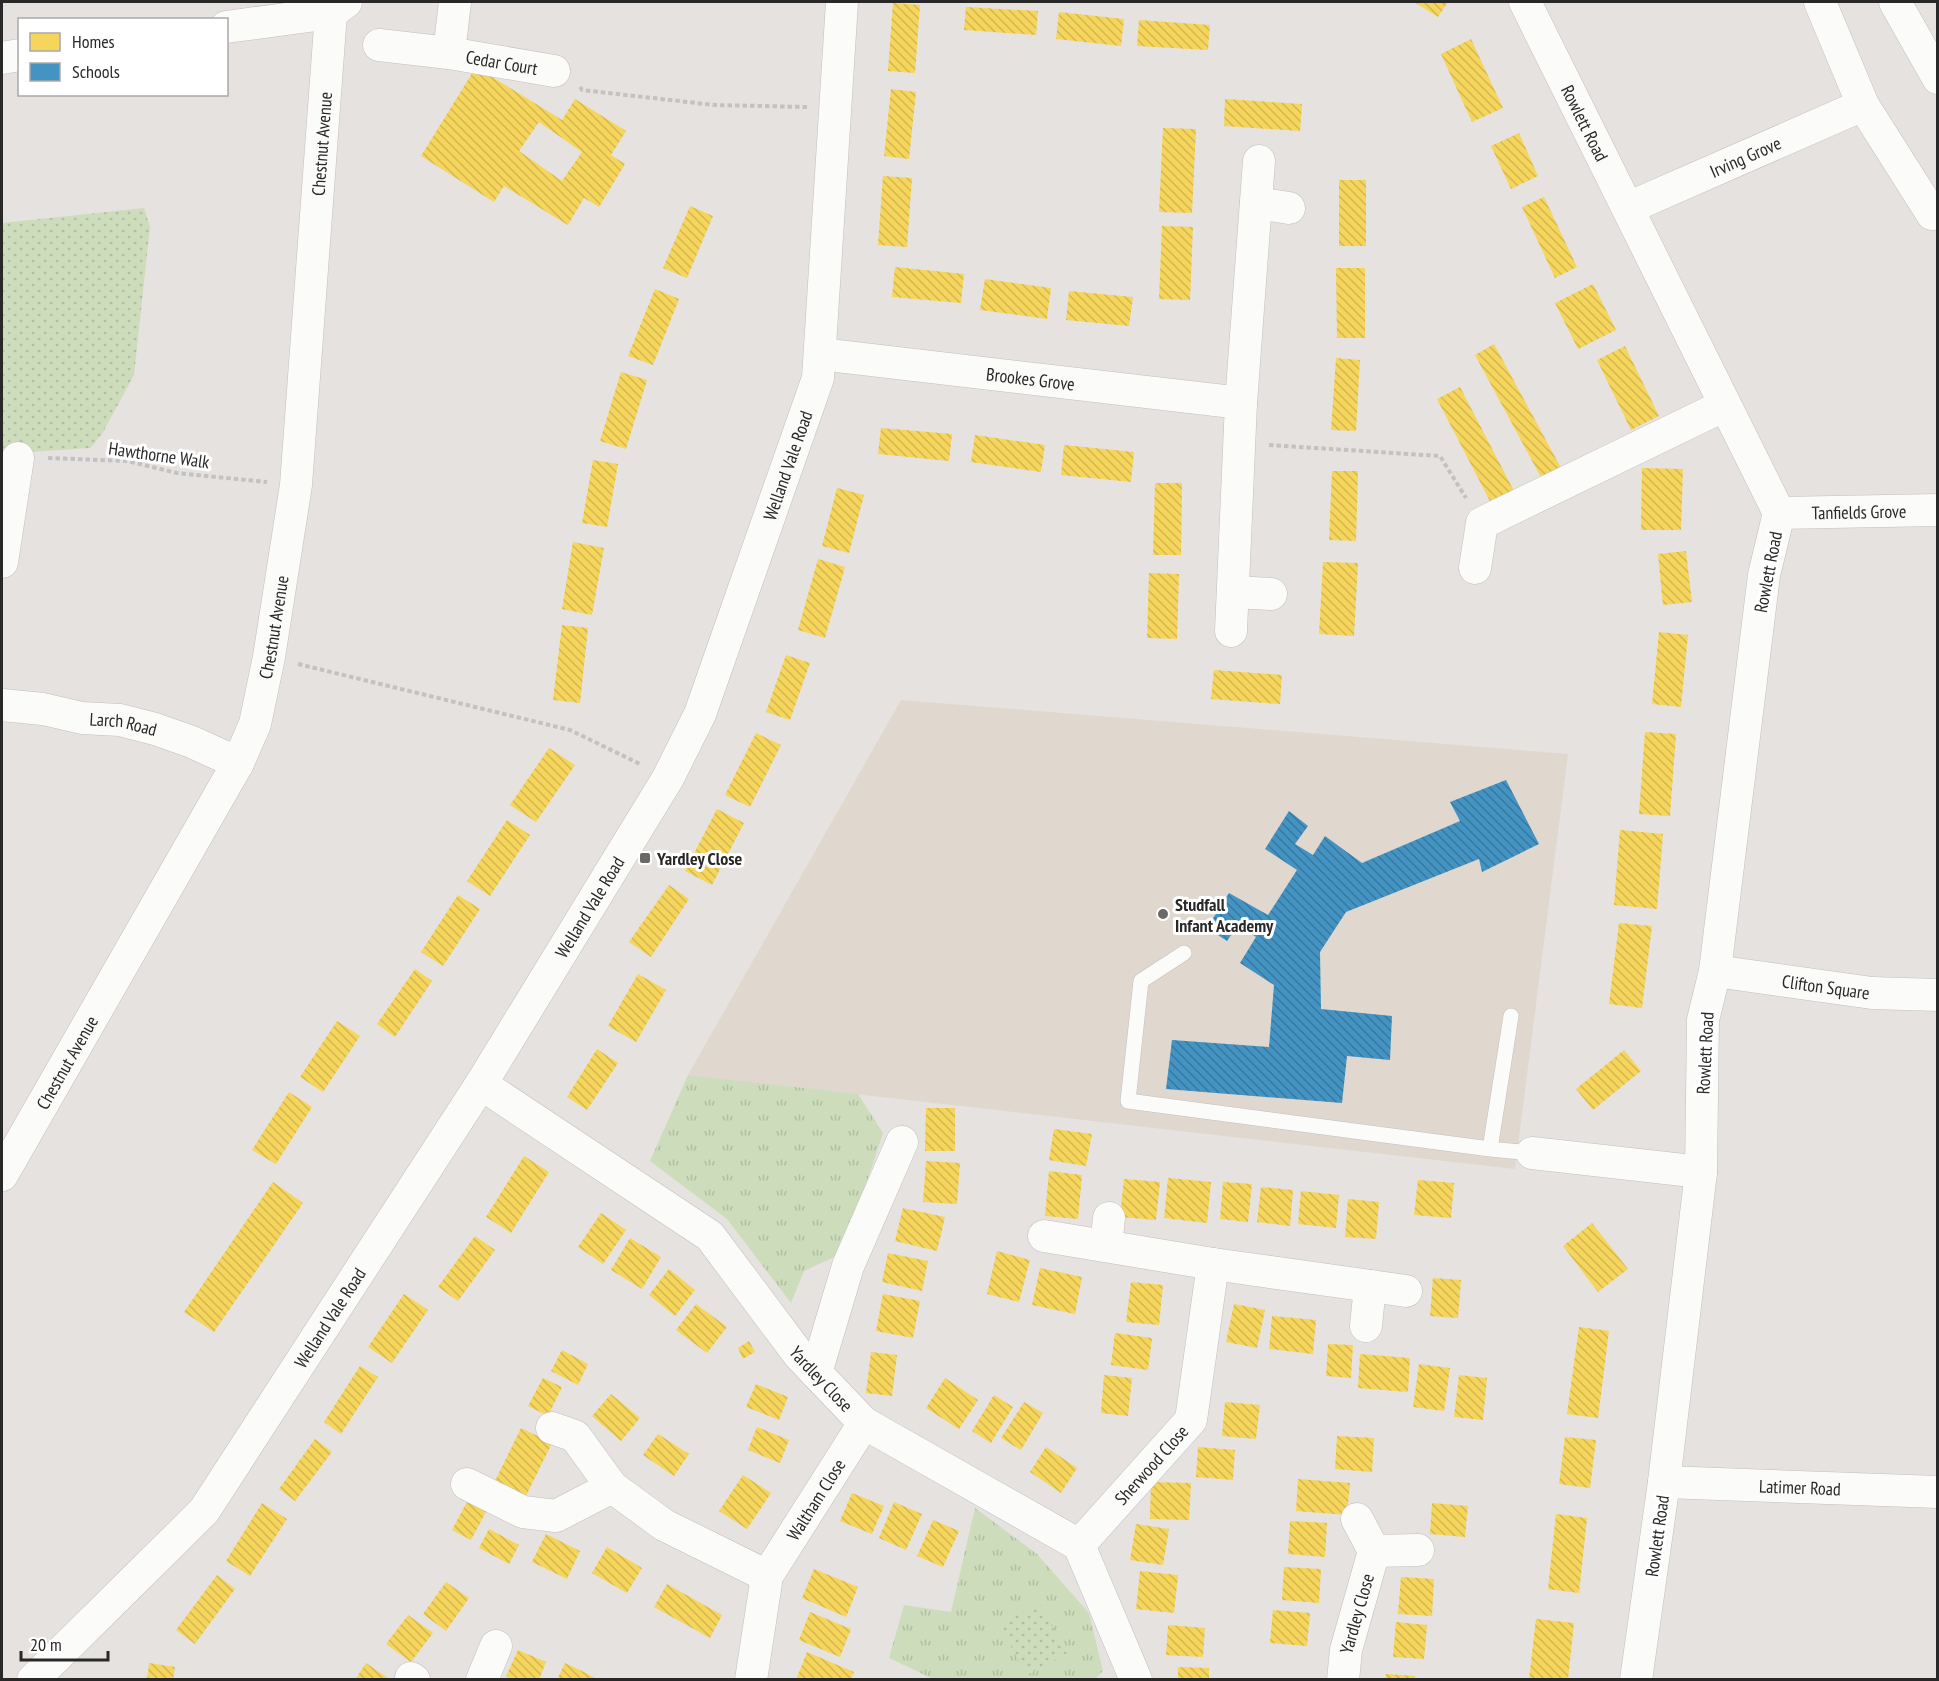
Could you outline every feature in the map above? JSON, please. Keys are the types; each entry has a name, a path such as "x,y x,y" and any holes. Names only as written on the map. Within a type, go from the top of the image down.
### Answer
{"street":[{"name":"Cedar Court","path":"449,53 455,2"},
{"name":"Welland Vale Road","path":"33,1680 204,1511 481,1084 668,778 700,714 818,378 842,2"},
{"name":"Rowlett Road","path":"1526,2 1779,513 1764,575 1715,971 1703,1020 1701,1172 1664,1482 1636,1680"},
{"path":"1820,2 1863,105 1932,214 1938,212"},
{"path":"1895,2 1938,78"},
{"path":"228,27 339,7"},
{"name":"Chestnut Avenue","path":"2,1175 238,763 255,723 269,657 296,485 339,7"},
{"name":"Cedar Court","path":"380,45 449,53 554,70"},
{"path":"2,58 18,55"},
{"name":"Irving Grove","path":"1628,208 1863,105"},
{"path":"1231,631 1241,403 1259,161"},
{"path":"1256,203 1289,208"},
{"name":"Brookes Grove","path":"820,354 1241,403"},
{"path":"1475,568 1482,523 1725,405"},
{"path":"2,562 18,458"},
{"name":"Tanfields Grove","path":"1779,513 1938,510"},
{"path":"1233,592 1271,594"},
{"name":"Larch Road","path":"2,705 43,709 82,718 120,720 192,742 238,763"},
{"name":"Clifton Square","path":"1715,971 1872,993 1938,995"},
{"name":"Yardley Close","path":"481,1084 710,1236 799,1355 864,1423 1079,1545"},
{"path":"816,1373 848,1266 902,1142"},
{"path":"1532,1153 1701,1172"},
{"path":"1044,1236 1108,1232 1213,1264 1406,1291"},
{"name":"Sherwood Close","path":"1079,1545 1191,1420 1213,1264"},
{"path":"1366,1326 1370,1286"},
{"name":"Waltham Close","path":"751,1680 767,1576 864,1423"},
{"path":"552,1428 575,1436 612,1487 664,1525 767,1576"},
{"name":"Latimer Road","path":"1664,1482 1938,1492"},
{"path":"467,1484 523,1512 556,1516 612,1487"},
{"name":"Yardley Close","path":"1343,1680 1346,1650 1374,1551 1358,1520"},
{"path":"1079,1545 1136,1680"},
{"name":"Yardley Close","path":"1374,1551 1418,1550"},
{"path":"482,1680 496,1646"}],"lane":[{"path":"1185,953 1141,981 1128,1101 1532,1153"},
{"path":"1490,1149 1510,1016"}],"path":[{"path":"554,70 572,77 582,90 714,105 835,108"},
{"path":"1239,443 1440,456 1482,523"},
{"name":"Hawthorne Walk","path":"18,458 127,461 177,473 296,485"},
{"path":"269,657 570,730 668,778"}],"shaded area":[{"name":"Studfall Infant Academy","path":"901,700 1568,754 1515,1169 688,1075"}],"green space":[{"path":"144,208 150,227 134,375 102,434 90,448 2,454 2,223"},
{"path":"688,1075 858,1094 883,1133 843,1253 804,1271 791,1303 727,1219 650,1161"},
{"path":"975,1508 1037,1554 1089,1613 1103,1671 1095,1679 933,1679 889,1658 904,1605 951,1612"},
{"path":"1039,1603 1067,1653 1027,1675 999,1625"}],"building: Homes":[{"path":"1414,2 1448,2 1438,17"},
{"path":"893,3 920,5 915,73 888,71"},
{"path":"966,7 1038,11 1036,35 964,30"},
{"path":"1059,12 1124,19 1121,46 1056,39"},
{"path":"1139,20 1210,25 1208,50 1137,46"},
{"path":"1471,39 1503,108 1472,122 1441,54"},
{"path":"476,67 562,120 575,99 626,131 611,155 625,164 599,207 584,198 568,225 504,186 494,202 421,156","holes":["539,122 582,152 562,181 519,151"]},
{"path":"891,89 916,92 909,159 884,156"},
{"path":"1225,99 1302,104 1300,131 1224,126"},
{"path":"1163,128 1196,129 1192,213 1159,212"},
{"path":"1519,133 1538,176 1511,189 1491,146"},
{"path":"883,176 912,178 907,247 878,245"},
{"path":"1339,180 1366,180 1366,246 1339,246"},
{"path":"1544,197 1577,267 1555,278 1522,207"},
{"path":"690,206 713,216 687,278 663,268"},
{"path":"1162,226 1193,227 1190,300 1159,299"},
{"path":"895,267 964,274 961,303 892,297"},
{"path":"1336,268 1365,268 1365,338 1337,338"},
{"path":"985,279 1051,288 1047,319 980,310"},
{"path":"1593,284 1616,330 1578,349 1555,303"},
{"path":"655,289 679,299 653,365 628,356"},
{"path":"1069,291 1133,297 1129,326 1066,320"},
{"path":"1494,344 1561,468 1542,479 1475,355"},
{"path":"1625,346 1659,416 1631,430 1597,360"},
{"path":"1336,358 1360,360 1356,431 1331,430"},
{"path":"621,372 647,380 626,449 600,441"},
{"path":"1460,387 1515,493 1492,505 1437,399"},
{"path":"881,428 952,434 949,461 878,454"},
{"path":"975,435 1045,445 1041,472 971,462"},
{"path":"1064,445 1134,452 1131,482 1061,475"},
{"path":"593,460 618,464 607,527 582,523"},
{"path":"1642,468 1683,469 1681,530 1641,530"},
{"path":"1332,471 1358,471 1356,541 1329,540"},
{"path":"1155,483 1182,483 1181,555 1153,555"},
{"path":"837,488 864,495 849,553 822,546"},
{"path":"573,542 604,548 592,615 562,609"},
{"path":"1686,551 1692,602 1663,605 1658,554"},
{"path":"818,559 845,567 825,638 798,630"},
{"path":"1323,562 1358,563 1354,636 1319,634"},
{"path":"1149,573 1179,574 1177,639 1147,638"},
{"path":"562,625 588,628 580,703 553,700"},
{"path":"1659,632 1688,635 1681,707 1652,704"},
{"path":"786,655 810,663 790,720 766,712"},
{"path":"1214,670 1282,675 1280,704 1211,699"},
{"path":"1645,732 1676,734 1670,816 1639,814"},
{"path":"756,733 781,745 750,807 725,795"},
{"path":"549,748 575,765 536,822 510,805"},
{"path":"717,809 744,823 712,885 685,871"},
{"path":"507,820 530,835 490,896 467,881"},
{"path":"1620,830 1663,834 1657,909 1614,905"},
{"path":"669,885 689,899 651,957 629,942"},
{"path":"458,895 480,909 443,966 421,952"},
{"path":"1619,923 1652,926 1642,1008 1609,1004"},
{"path":"415,969 432,981 395,1037 377,1024"},
{"path":"638,974 666,990 636,1042 608,1026"},
{"path":"337,1021 360,1036 323,1092 300,1077"},
{"path":"597,1049 618,1063 587,1110 567,1097"},
{"path":"1624,1050 1641,1071 1593,1110 1576,1089"},
{"path":"289,1092 312,1107 276,1164 252,1150"},
{"path":"926,1108 955,1108 955,1151 925,1151"},
{"path":"1054,1129 1092,1134 1086,1166 1049,1160"},
{"path":"524,1156 549,1172 511,1233 486,1217"},
{"path":"926,1161 960,1163 957,1204 923,1202"},
{"path":"1049,1171 1082,1175 1078,1219 1045,1216"},
{"path":"1168,1178 1211,1182 1207,1223 1164,1218"},
{"path":"1124,1179 1160,1182 1156,1220 1120,1217"},
{"path":"1418,1180 1454,1183 1451,1218 1414,1215"},
{"path":"273,1182 303,1203 214,1332 184,1312"},
{"path":"1223,1182 1252,1184 1248,1222 1220,1219"},
{"path":"1261,1187 1293,1190 1290,1226 1257,1222"},
{"path":"1301,1191 1339,1195 1336,1228 1298,1224"},
{"path":"1348,1199 1379,1202 1376,1239 1345,1237"},
{"path":"903,1208 945,1217 937,1251 895,1241"},
{"path":"601,1213 626,1230 603,1264 578,1247"},
{"path":"1592,1223 1628,1269 1598,1292 1563,1246"},
{"path":"475,1236 495,1250 458,1301 438,1287"},
{"path":"630,1238 661,1257 642,1289 611,1270"},
{"path":"997,1251 1030,1260 1019,1302 987,1294"},
{"path":"888,1253 928,1261 922,1291 882,1282"},
{"path":"1040,1268 1082,1277 1075,1314 1032,1305"},
{"path":"669,1269 695,1290 675,1316 649,1295"},
{"path":"1433,1278 1461,1280 1458,1318 1430,1316"},
{"path":"1131,1282 1163,1285 1159,1325 1126,1322"},
{"path":"404,1294 428,1310 392,1363 368,1347"},
{"path":"883,1294 920,1301 913,1338 876,1331"},
{"path":"696,1304 727,1327 707,1353 676,1330"},
{"path":"1234,1304 1265,1310 1257,1348 1226,1342"},
{"path":"1272,1316 1316,1320 1313,1354 1269,1349"},
{"path":"1579,1327 1609,1331 1598,1418 1567,1414"},
{"path":"1115,1333 1152,1338 1148,1370 1111,1365"},
{"path":"749,1341 755,1352 743,1359 738,1348"},
{"path":"1328,1344 1353,1345 1351,1378 1326,1376"},
{"path":"562,1350 588,1364 578,1385 551,1371"},
{"path":"871,1352 897,1355 892,1396 866,1393"},
{"path":"1360,1354 1410,1358 1408,1392 1358,1388"},
{"path":"1419,1364 1450,1368 1444,1411 1413,1407"},
{"path":"360,1366 378,1377 341,1434 324,1422"},
{"path":"1104,1375 1132,1378 1128,1416 1101,1413"},
{"path":"1459,1375 1487,1378 1483,1420 1454,1417"},
{"path":"543,1378 562,1387 548,1416 528,1406"},
{"path":"945,1378 978,1400 959,1429 926,1408"},
{"path":"756,1384 788,1397 779,1420 746,1407"},
{"path":"611,1394 640,1418 621,1441 592,1416"},
{"path":"994,1395 1013,1407 991,1443 972,1431"},
{"path":"1024,1402 1043,1413 1021,1450 1001,1438"},
{"path":"1225,1402 1260,1405 1256,1439 1222,1436"},
{"path":"757,1427 789,1440 780,1463 748,1450"},
{"path":"521,1428 552,1443 525,1498 494,1483"},
{"path":"658,1434 689,1454 674,1476 643,1455"},
{"path":"1337,1436 1374,1438 1372,1472 1335,1469"},
{"path":"1565,1437 1596,1440 1590,1488 1559,1484"},
{"path":"315,1439 332,1452 295,1501 279,1489"},
{"path":"1046,1447 1077,1468 1061,1493 1030,1472"},
{"path":"1198,1447 1235,1450 1233,1480 1196,1477"},
{"path":"743,1475 771,1493 747,1529 719,1511"},
{"path":"1298,1479 1350,1483 1347,1515 1296,1511"},
{"path":"1151,1482 1191,1483 1189,1520 1150,1519"},
{"path":"852,1493 884,1506 872,1534 840,1521"},
{"path":"469,1498 488,1508 471,1540 452,1530"},
{"path":"894,1502 922,1514 906,1550 879,1538"},
{"path":"262,1503 287,1519 250,1576 226,1561"},
{"path":"1432,1503 1468,1506 1465,1537 1430,1534"},
{"path":"1556,1514 1587,1518 1579,1593 1548,1589"},
{"path":"933,1520 959,1531 943,1567 917,1556"},
{"path":"1290,1521 1327,1523 1325,1557 1288,1554"},
{"path":"1136,1524 1169,1529 1163,1565 1130,1560"},
{"path":"489,1529 519,1545 509,1564 479,1548"},
{"path":"546,1534 580,1551 567,1579 532,1562"},
{"path":"607,1547 642,1568 627,1593 592,1573"},
{"path":"1284,1567 1321,1569 1319,1603 1282,1600"},
{"path":"814,1569 858,1587 846,1617 802,1598"},
{"path":"1140,1571 1178,1575 1174,1613 1136,1609"},
{"path":"217,1575 235,1589 195,1644 176,1630"},
{"path":"1401,1577 1434,1579 1432,1616 1398,1614"},
{"path":"446,1582 469,1598 446,1631 423,1614"},
{"path":"667,1584 722,1615 710,1638 654,1607"},
{"path":"1273,1610 1310,1613 1307,1646 1270,1643"},
{"path":"810,1612 851,1629 840,1657 799,1640"},
{"path":"408,1615 433,1633 411,1662 386,1644"},
{"path":"1536,1619 1574,1623 1568,1680 1529,1680"},
{"path":"1396,1622 1427,1625 1424,1659 1393,1657"},
{"path":"1168,1625 1205,1628 1203,1657 1166,1655"},
{"path":"518,1650 546,1662 539,1680 514,1680 506,1676"},
{"path":"807,1652 854,1672 851,1680 796,1680"},
{"path":"149,1663 175,1667 173,1680 147,1680"},
{"path":"366,1663 388,1678 387,1680 355,1680"},
{"path":"565,1663 582,1671 599,1680 557,1680"},
{"path":"1178,1667 1209,1668 1209,1680 1178,1680"},
{"path":"1386,1674 1415,1676 1414,1680 1386,1680"}],"building: Schools":[{"path":"1506,780 1539,844 1482,872 1479,859 1346,912 1320,952 1321,1009 1392,1016 1390,1060 1347,1056 1342,1103 1166,1089 1172,1040 1269,1047 1274,985 1240,963 1256,937 1238,925 1227,941 1207,928 1229,893 1268,915 1297,870 1265,849 1289,811 1308,826 1295,844 1313,855 1325,836 1362,863 1460,821 1450,802"}],"place":[{"name":"Yardley Close","path":"645,858"},
{"name":"Studfall Infant Academy","path":"1163,914"}]}
